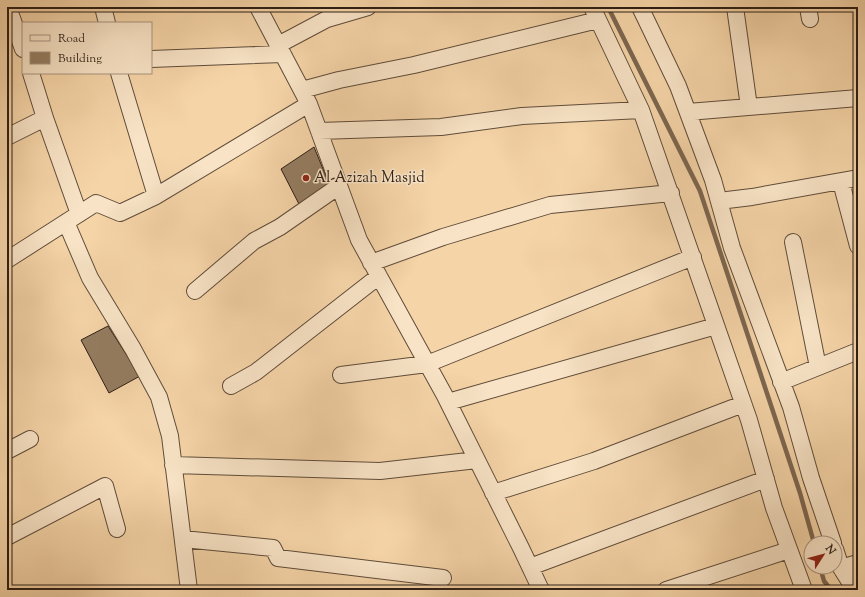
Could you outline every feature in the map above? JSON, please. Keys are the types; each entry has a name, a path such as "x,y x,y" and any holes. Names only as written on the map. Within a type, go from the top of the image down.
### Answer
{"street":[{"path":"8,7 22,46"},
{"path":"103,7 107,22"},
{"path":"258,7 306,97 359,240 448,402 540,590"},
{"path":"152,59 280,49 327,19 368,7"},
{"path":"640,7 678,86 713,180 732,248 791,407 811,478 830,535"},
{"path":"736,7 749,107"},
{"path":"7,260 96,203 120,213 156,196 306,97 339,80 414,65 595,14 641,110 743,404 789,550 804,590"},
{"path":"31,74 90,278 160,397 170,436 189,590"},
{"path":"119,74 156,196"},
{"path":"688,112 858,98"},
{"path":"319,131 440,128 522,116 641,110"},
{"path":"7,137 45,118"},
{"path":"719,201 752,197 858,178"},
{"path":"841,182 858,246"},
{"path":"195,291 254,241 280,227 339,186"},
{"path":"231,386 256,372 375,269 443,237 550,205 671,193"},
{"path":"793,242 818,368"},
{"path":"341,375 427,364 693,257"},
{"path":"448,402 716,326"},
{"path":"781,382 858,351"},
{"path":"493,493 594,461 743,404"},
{"path":"7,451 30,439"},
{"path":"173,465 380,470 477,460"},
{"path":"530,567 766,479"},
{"path":"7,536 106,486 117,529"},
{"path":"183,538 273,548 278,558 443,578"},
{"path":"666,590 789,550"},
{"path":"843,567 858,563"},
{"path":"843,571 855,590"}],"building":[{"name":"Al-Azizah Masjid","path":"314,147 330,186 301,208 281,169"},
{"path":"108,326 140,376 109,393 81,340"}],"waterway":[{"path":"608,7 700,191 800,493 812,535"},
{"path":"822,575 824,581 831,590"}],"place":[{"name":"Al-Azizah Masjid","path":"306,178"}]}
